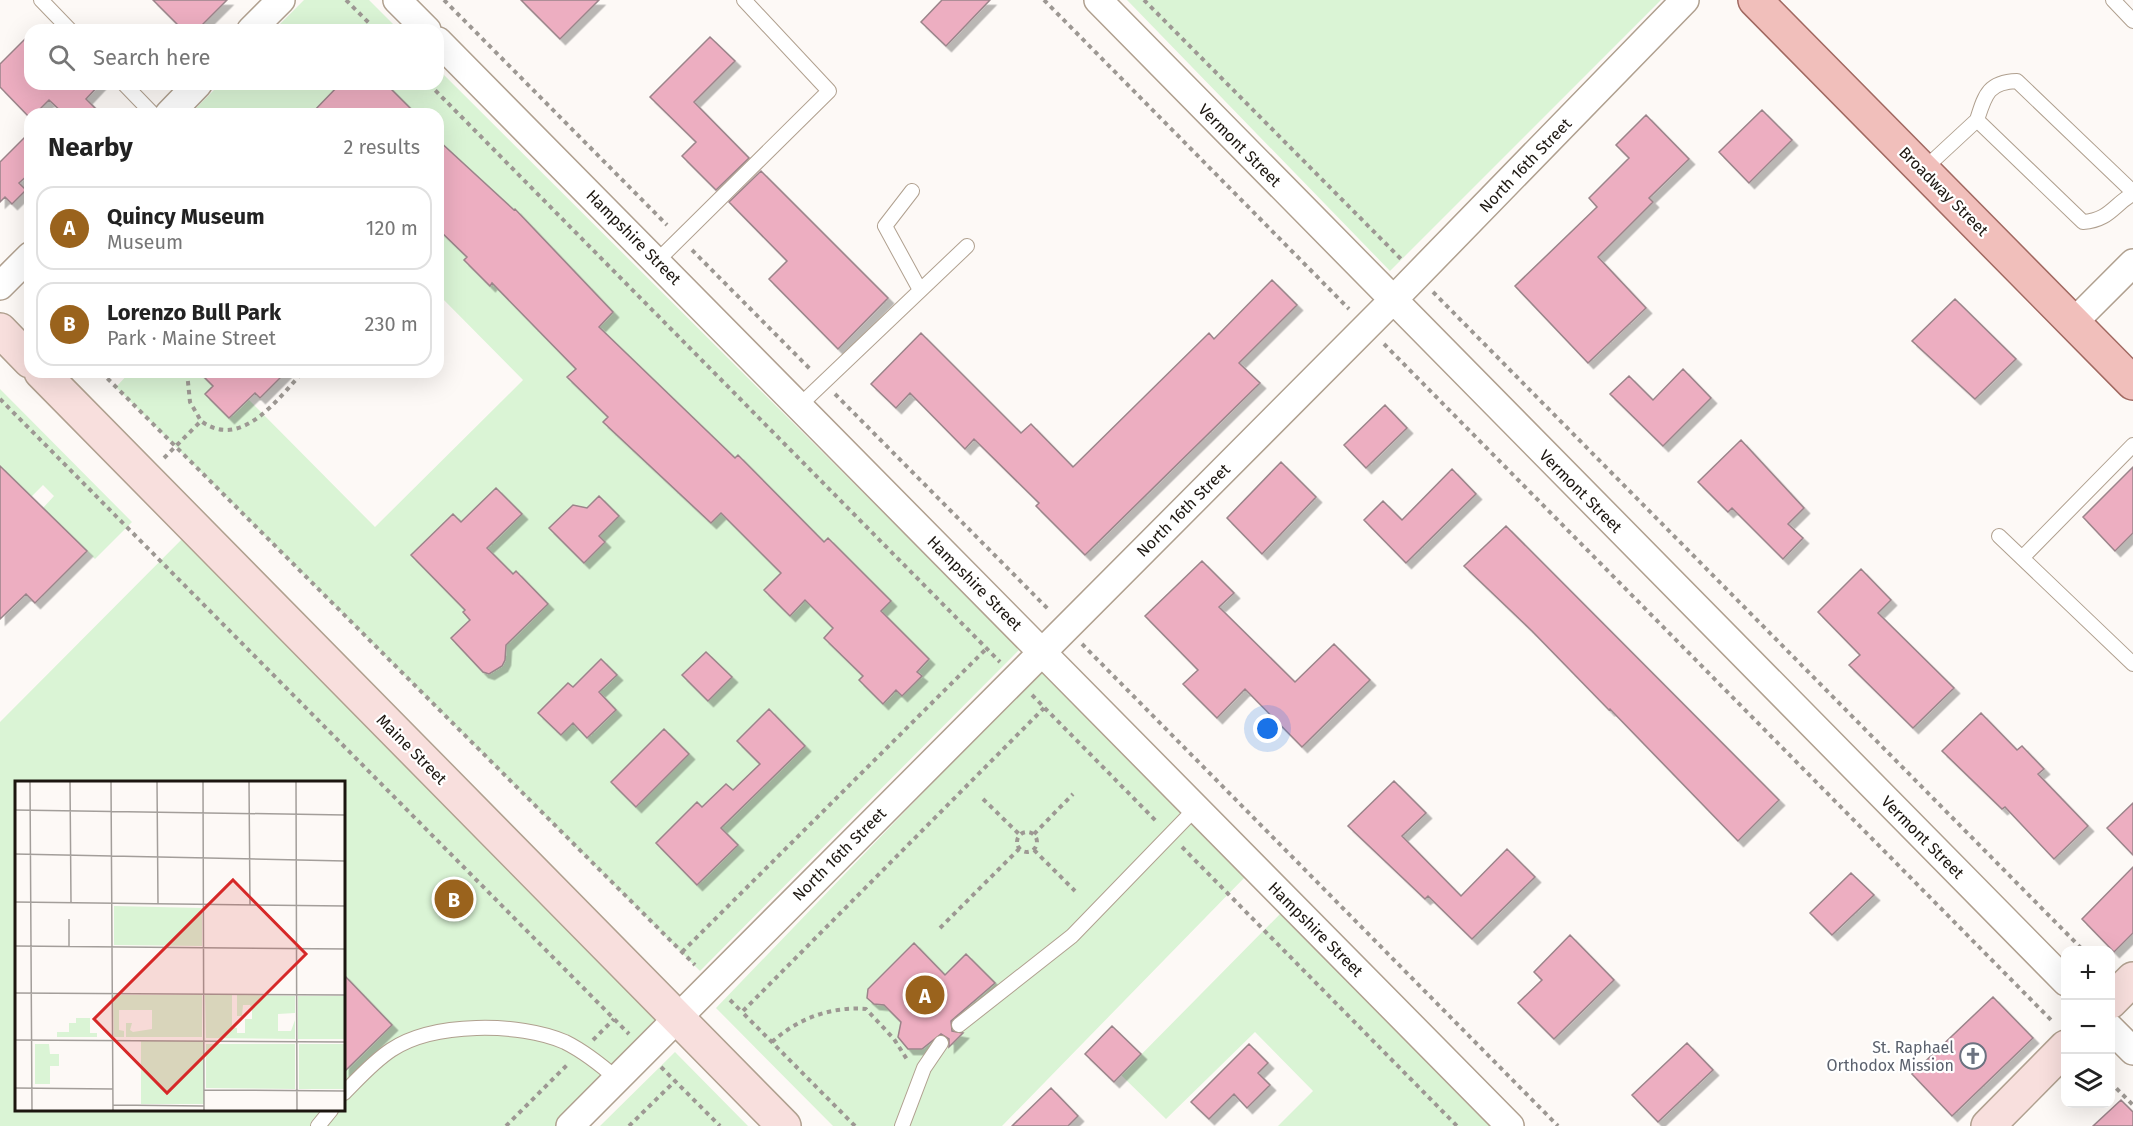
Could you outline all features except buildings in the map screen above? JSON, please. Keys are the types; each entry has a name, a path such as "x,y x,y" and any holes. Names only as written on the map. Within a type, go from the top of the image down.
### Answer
{"main road":[{"name":"Broadway Street","path":"1755,0 2133,383"}],"street":[{"path":"257,24 281,0"},
{"path":"397,0 421,24"},
{"name":"Vermont Street","path":"1098,0 2061,977"},
{"name":"North 16th Street","path":"570,1126 1417,276 1685,0"},
{"name":"Hampshire Street","path":"444,47 658,261 1510,1126"},
{"path":"175,108 192,90"},
{"path":"0,286 24,262"},
{"path":"2074,322 2130,271"},
{"path":"0,330 24,355"},
{"name":"Maine Street","path":"47,378 784,1126"},
{"path":"2112,1000 2133,979"},
{"path":"2115,1033 2133,1051"},
{"path":"1988,1126 2061,1039"}],"lane":[{"path":"41,0 64,24"},
{"path":"658,261 829,91 744,0"},
{"path":"2113,0 2133,21"},
{"path":"1923,170 1977,120 1985,94 2001,81 2017,81 2133,193 2112,213 2095,221 2083,222 1977,120"},
{"path":"130,90 147,108"},
{"path":"912,191 885,226 920,290"},
{"path":"800,405 967,246"},
{"path":"2022,558 2133,446"},
{"path":"1999,536 2133,664"},
{"path":"959,1025 1072,936 1196,808"},
{"path":"345,1092 392,1050 412,1039 449,1031 494,1028 536,1034 562,1041 582,1051 617,1078"},
{"path":"902,1126 924,1068 941,1043"},
{"path":"318,1126 330,1111"}],"path":[{"path":"346,0 370,24"},
{"path":"444,0 1558,1126"},
{"path":"1044,0 2061,1037"},
{"path":"1143,0 2078,946"},
{"path":"435,90 1457,1126"},
{"path":"107,378 855,1126"},
{"path":"188,378 190,402 201,421 222,430 232,430 253,422 297,378"},
{"path":"0,399 720,1126"},
{"path":"145,477 201,421"},
{"path":"682,952 987,649"},
{"path":"742,1012 1044,708"},
{"path":"1034,834 1074,794"},
{"path":"983,799 1019,834"},
{"path":"1034,834 1025,831 1019,834 1016,840 1019,849 1025,852 1034,850"},
{"path":"1034,834 1037,844 1034,850"},
{"path":"940,928 1019,849"},
{"path":"1034,850 1075,891"},
{"path":"772,1042 797,1024 823,1013 866,1009 901,1048 912,1069 916,1090"},
{"path":"506,1126 614,1019"},
{"path":"629,1126 675,1081"},
{"path":"2115,1087 2133,1105"}],"green space":[{"path":"304,0 369,0 393,24 280,24"},
{"path":"1127,0 1661,0 1390,271"},
{"path":"444,75 1020,649 700,971 116,387 124,378 205,378 213,386 205,394 229,418 248,399 375,527 523,380 444,300 444,108 196,108 214,90 444,90"},
{"path":"0,389 132,522 95,559 43,508 54,496 43,485 31,497 0,466"},
{"path":"194,527 679,1015 570,1126 0,1126 0,722"},
{"path":"1041,670 1246,876 1002,1126 833,1126 716,1008"},
{"path":"1282,912 1492,1126 1278,1126 1313,1091 1255,1032 1166,1119 1121,1075"},
{"path":"675,1052 748,1126 600,1126"}],"place":[{"name":"Lorenzo Bull Park","path":"454,899"},
{"name":"Quincy Museum","path":"925,995"},
{"name":"St. Raphael Orthodox Mission","path":"1973,1056"}]}
